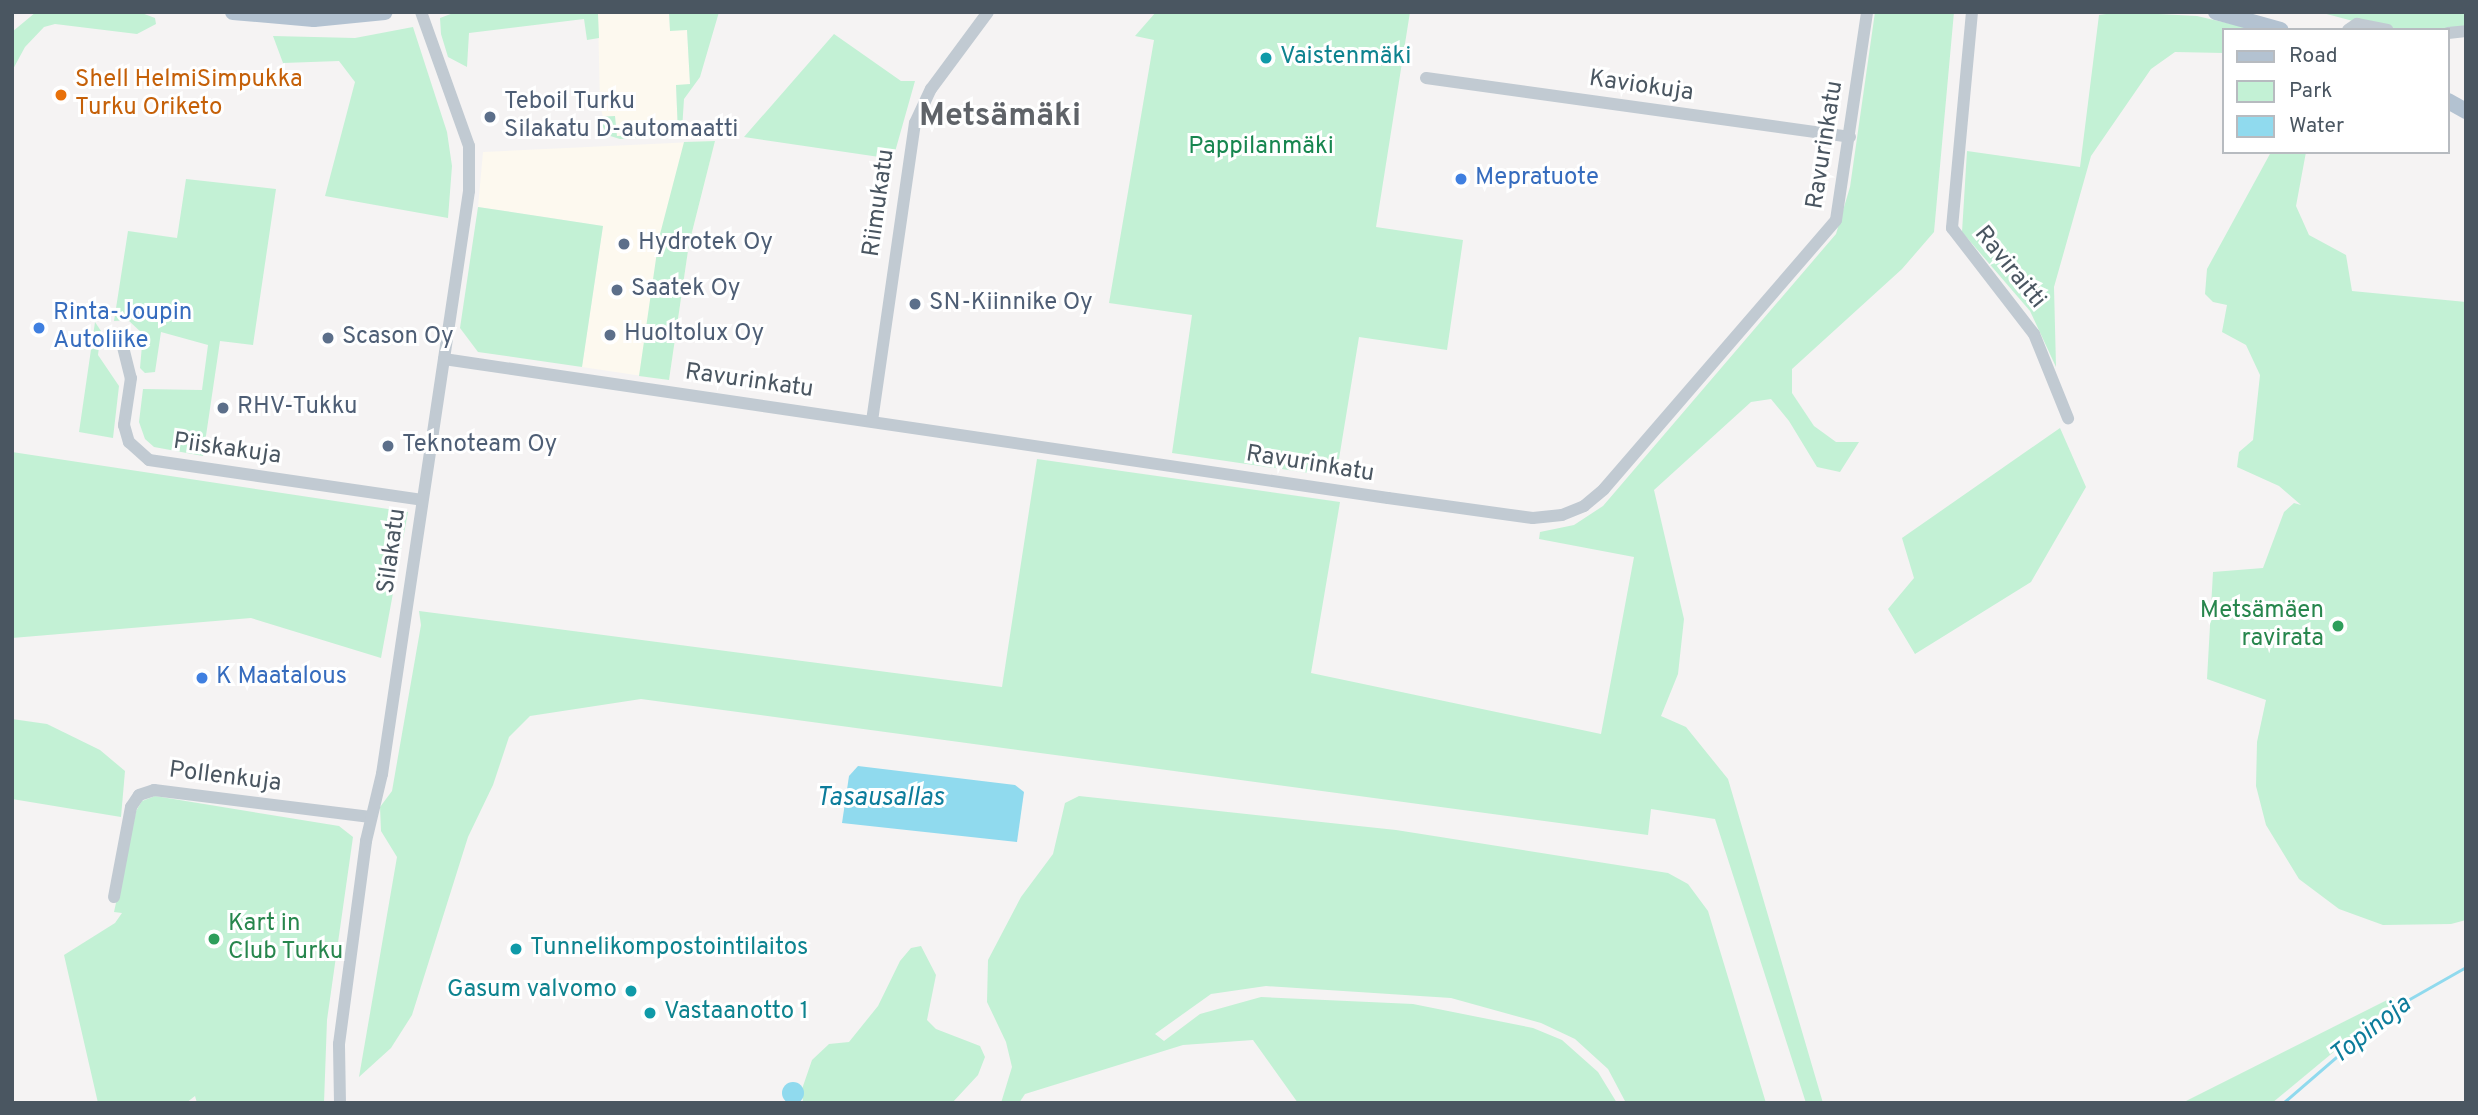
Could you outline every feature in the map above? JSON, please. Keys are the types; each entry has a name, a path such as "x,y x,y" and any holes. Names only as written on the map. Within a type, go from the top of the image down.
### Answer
{"main road":[{"path":"233,12 314,19 385,12"},
{"path":"2216,12 2274,28"},
{"path":"2450,102 2466,111"}],"street":[{"name":"Silakatu","path":"340,1103 339,1044 370,817 382,774 469,191 469,146 421,12"},
{"name":"Riimukatu","path":"872,421 915,123 931,89 988,12"},
{"name":"Ravurinkatu","path":"444,359 1388,498 1533,518 1562,515 1584,506 1604,489 1825,238 1839,209 1867,12"},
{"name":"Raviraitti","path":"1972,12 1952,228 2034,334 2068,418"},
{"path":"2351,28 2357,24 2377,28"},
{"name":"Kaviokuja","path":"1426,78 1850,137"},
{"name":"Piiskakuja","path":"123,347 131,378 124,425 129,442 149,460 422,500"},
{"name":"Pollenkuja","path":"114,897 131,807 139,795 154,790 370,817"}],"shaded area":[{"path":"669,12 670,30 687,30 690,85 676,86 678,134 616,136 615,116 603,117 600,105 598,14"},
{"path":"715,141 689,244 669,380 582,367 603,226 478,207 483,152"}],"green space":[{"path":"36,12 139,12 155,18 156,24 137,34 55,24 44,27 25,47 12,71 12,32"},
{"path":"456,12 623,12 598,14 599,38 587,40 584,19 469,33 467,67 448,57 441,34 440,18"},
{"path":"669,12 719,12 700,77 684,99 682,130 679,134 675,135 620,139 607,135 598,117 615,116 617,136 678,133 676,85 690,84 687,30 670,31"},
{"name":"Pappilanmäki","path":"1156,12 1410,12 1376,227 1463,240 1447,350 1359,337 1336,477 1172,453 1192,315 1109,303 1154,40 1135,36"},
{"path":"1875,12 1954,12 1934,232 1902,269 1792,369 1792,393 1814,426 1836,442 1859,442 1840,472 1817,467 1789,421 1771,399 1751,402 1654,490 1684,619 1678,674 1661,716 1686,727 1728,779 1823,1103 1806,1103 1715,819 1651,809 1648,835 641,699 530,716 509,737 493,785 468,837 412,1015 391,1048 359,1077 397,857 381,831 380,807 392,791 421,625 419,611 1002,687 1037,459 1340,502 1311,673 1601,734 1634,557 1539,539 1540,532 1574,525 1603,506 1836,234 1850,187"},
{"path":"2120,12 2197,16 2248,28 2222,28 2222,53 2175,52 2151,69 2091,156 2054,287 2056,367 2030,311 1962,232 1967,151 2080,167 2099,15"},
{"path":"2319,12 2466,12 2466,31 2450,31 2450,28 2379,28"},
{"path":"413,27 447,132 452,166 448,218 325,196 355,82 339,61 283,63 273,36 355,38"},
{"path":"834,34 901,81 915,81 893,159 744,137"},
{"path":"715,141 689,244 669,380 639,376 659,238 684,142"},
{"name":"Metsämäen ravirata","path":"2270,154 2306,154 2296,206 2309,235 2346,255 2352,291 2466,302 2466,920 2451,924 2383,925 2339,909 2299,879 2266,825 2256,786 2257,742 2266,700 2207,679 2213,572 2263,568 2284,512 2294,503 2301,505 2279,486 2237,467 2239,452 2253,440 2260,375 2246,345 2222,332 2227,305 2213,302 2205,294 2207,269"},
{"path":"186,179 276,189 253,345 220,341 203,456 154,447 145,439 139,422 143,389 202,390 208,345 161,332 155,372 145,373 140,368 143,334 128,320 114,321 128,231 177,238"},
{"path":"478,207 603,226 582,367 478,352 460,328"},
{"path":"95,322 101,331 98,355 119,386 113,438 79,432"},
{"path":"2060,428 2086,487 2031,582 1915,654 1888,609 1914,578 1902,538"},
{"path":"12,452 408,512 381,658 251,618 12,638"},
{"path":"12,719 47,724 100,750 125,771 121,817 12,799"},
{"name":"Kart in Club Turku","path":"155,796 339,826 353,837 327,1020 324,1103 197,1103 195,1096 186,1103 98,1103 64,955 115,923 122,913 114,912 136,811 142,801"},
{"path":"1079,796 1396,830 1668,873 1688,884 1708,911 1766,1103 1626,1103 1608,1069 1575,1039 1541,1023 1451,998 1266,986 1211,994 1155,1034 1164,1041 1200,1014 1261,997 1413,1004 1533,1028 1562,1040 1598,1072 1617,1103 1298,1103 1253,1040 1183,1045 1025,1094 1019,1103 1001,1103 1012,1067 1006,1042 987,1002 988,960 1021,897 1053,854 1065,803"},
{"path":"921,946 936,975 927,1020 936,1029 980,1046 985,1057 978,1075 952,1103 803,1103 802,1089 812,1060 829,1044 849,1042 878,1006 900,961 911,948"},
{"path":"2393,997 2395,1001 2272,1103 2182,1103"}],"water":[{"name":"Tasausallas","path":"858,766 1015,785 1024,792 1017,842 842,823 849,776"},
{"path":"793,1082 801,1085 804,1093 801,1101 793,1104 785,1101 782,1093 785,1085"}],"waterway":[{"name":"Topinoja","path":"2283,1103 2392,1009 2466,967"}],"place":[{"name":"Vaistenmäki","path":"1266,58"},
{"name":"Shell HelmiSimpukka Turku Oriketo","path":"61,95"},
{"name":"Teboil Turku Silakatu D-automaatti","path":"490,117"},
{"name":"Mepratuote","path":"1461,179"},
{"name":"Hydrotek Oy","path":"624,244"},
{"name":"Saatek Oy","path":"617,290"},
{"name":"SN-Kiinnike Oy","path":"915,304"},
{"name":"Rinta-Joupin Autoliike","path":"39,328"},
{"name":"Huoltolux Oy","path":"610,335"},
{"name":"Scason Oy","path":"328,338"},
{"name":"RHV-Tukku","path":"223,408"},
{"name":"Teknoteam Oy","path":"388,446"},
{"name":"Metsämäen ravirata","path":"2338,626"},
{"name":"K Maatalous","path":"202,678"},
{"name":"Kart in Club Turku","path":"214,939"},
{"name":"Tunnelikompostointilaitos","path":"516,949"},
{"name":"Gasum valvomo","path":"631,991"},
{"name":"Vastaanotto 1","path":"650,1013"}],"district":[{"name":"Metsämäki","path":"1000,117"}]}
